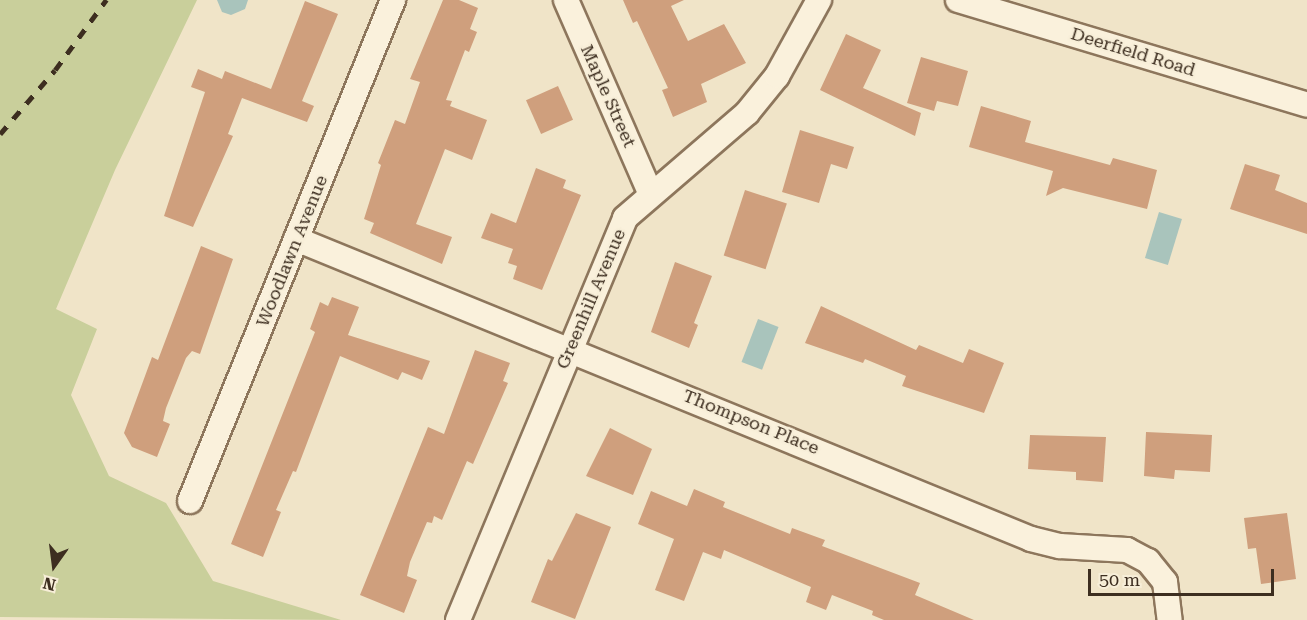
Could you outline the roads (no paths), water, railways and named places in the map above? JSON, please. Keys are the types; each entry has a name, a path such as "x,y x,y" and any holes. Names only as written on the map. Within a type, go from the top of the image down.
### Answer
{"street":[{"name":"Woodlawn Avenue","path":"190,501 393,0"},
{"name":"Maple Street","path":"566,0 650,192"},
{"name":"Greenhill Avenue","path":"458,620 621,227 650,192 747,113 777,76 819,0"},
{"name":"Deerfield Road","path":"958,0 1307,105"},
{"name":"Thompson Place","path":"296,239 1031,539 1060,546 1127,550 1148,561 1165,582 1170,620"}],"water":[{"path":"217,0 248,0 245,9 231,15 222,12"},
{"path":"1159,212 1182,219 1168,265 1145,258"},
{"path":"758,319 779,327 762,370 742,362"}],"railway":[{"path":"0,134 55,70 106,0"}]}
